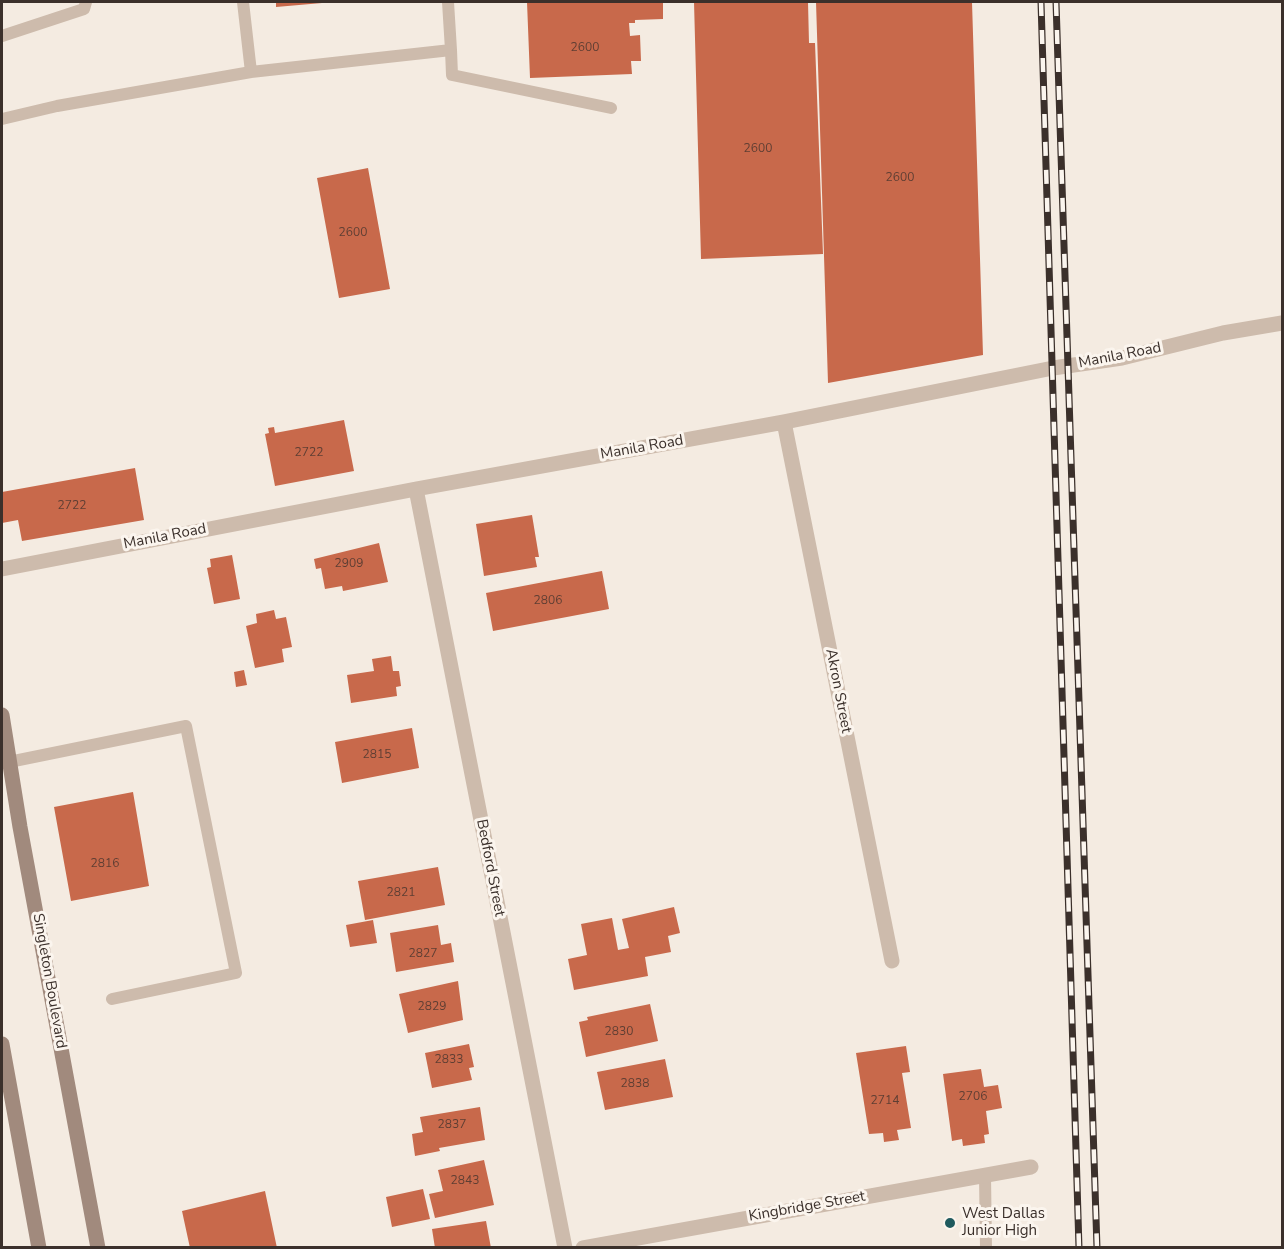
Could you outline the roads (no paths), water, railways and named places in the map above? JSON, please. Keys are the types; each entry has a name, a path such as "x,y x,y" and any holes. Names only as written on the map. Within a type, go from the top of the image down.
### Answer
{"main road":[{"name":"Singleton Boulevard","path":"2,715 9,762 8,790 98,1248"},
{"path":"2,1044 39,1248"}],"street":[{"name":"Manila Road","path":"2,568 784,422 1053,368 1122,358 1223,333 1282,323"},
{"name":"Akron Street","path":"784,422 892,961"},
{"name":"Bedford Street","path":"416,489 565,1248"},
{"name":"Kingbridge Street","path":"583,1248 1031,1167"}],"lane":[{"path":"2,36 84,9 86,2"},
{"path":"243,2 251,72"},
{"path":"448,2 452,75 610,108"},
{"path":"2,119 57,105 251,72 451,50"},
{"path":"9,762 186,726 236,973 112,999"},
{"path":"985,1175 986,1248"}],"railway":[{"path":"1041,2 1079,1248"},
{"path":"1056,2 1097,1248"}],"place":[{"name":"West Dallas Junior High","path":"950,1223"}]}
